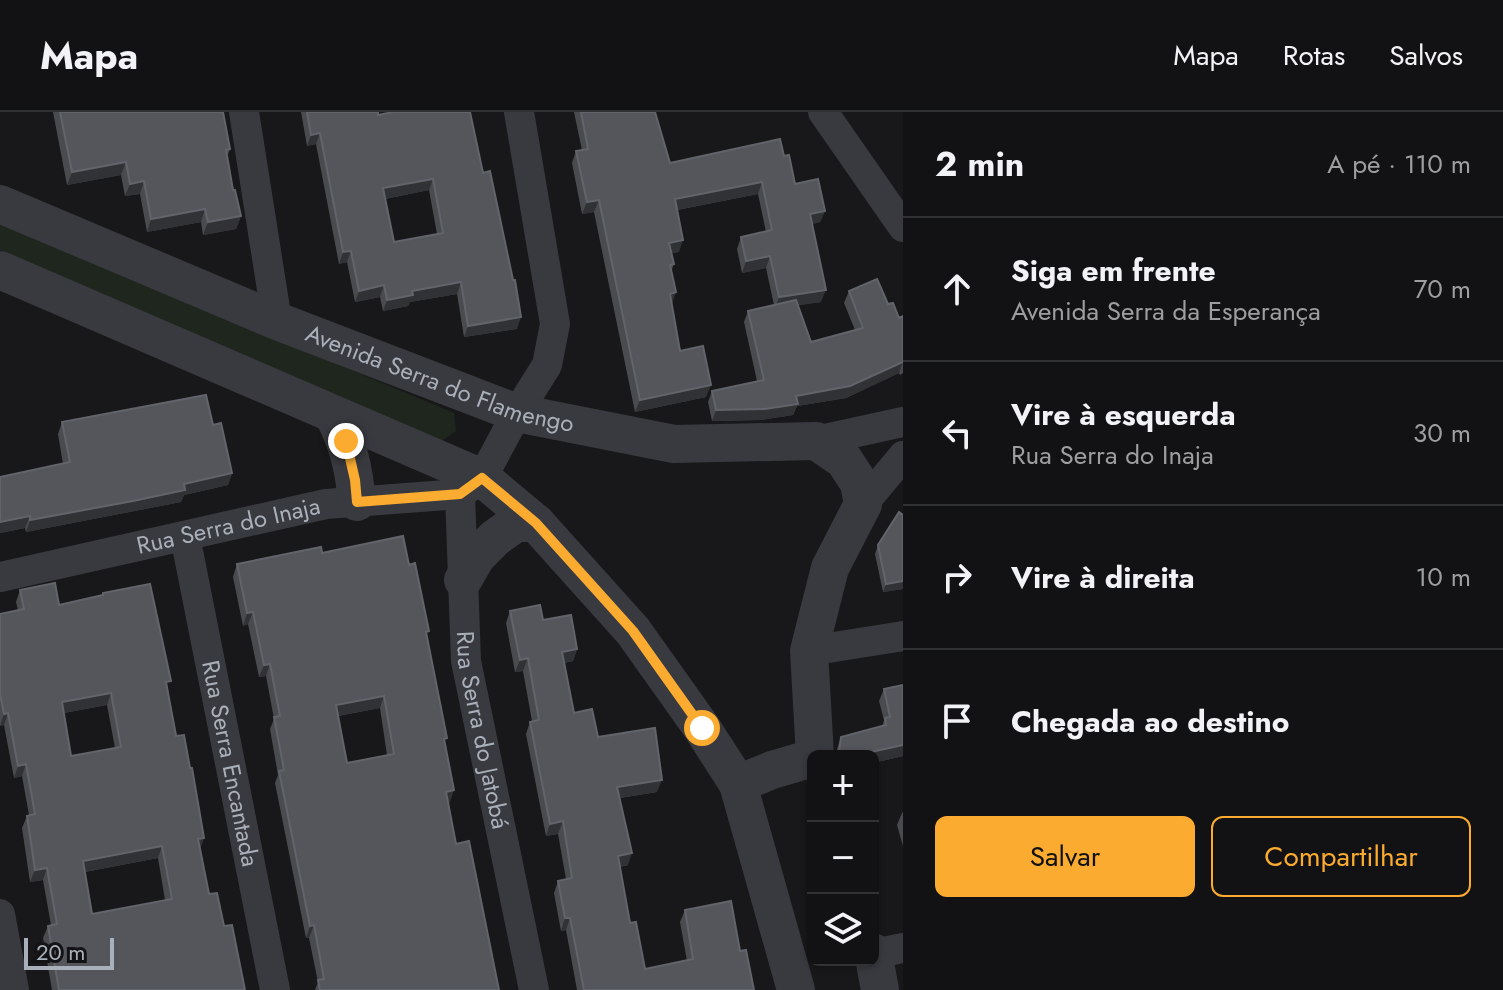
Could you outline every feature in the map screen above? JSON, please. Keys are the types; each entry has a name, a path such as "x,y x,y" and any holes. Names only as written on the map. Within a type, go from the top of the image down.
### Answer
{"street":[{"path":"244,112 277,321"},
{"path":"471,486 547,365 555,324 519,112"},
{"path":"823,112 903,227"},
{"name":"Avenida Serra do Flamengo","path":"0,204 277,321 517,413 674,444 816,441 903,422"},
{"path":"0,270 333,414 536,523 633,631 738,784 796,990"},
{"path":"333,414 346,441 357,502"},
{"path":"816,441 844,460 859,483 863,504"},
{"path":"814,750 809,651 830,568 863,504 903,456"},
{"name":"Rua Serra do Inaja","path":"0,577 326,504 471,486"},
{"name":"Rua Serra do Jatobá","path":"471,486 463,580 466,661 534,990"},
{"path":"463,580 477,556 495,538 516,523 536,523"},
{"name":"Rua Serra Encantada","path":"185,536 275,990"},
{"path":"809,651 903,636"},
{"path":"738,784 807,759"},
{"path":"0,914 14,990"},
{"path":"879,952 903,948"},
{"path":"875,966 880,990"}],"shaded area":[{"path":"0,223 454,413 456,431 442,441 0,250"}],"building":[{"path":"60,112 223,112 230,149 226,150 241,216 208,222 205,209 151,219 144,181 130,184 126,162 72,172"},
{"path":"307,112 378,112 378,115 393,112 470,112 483,173 490,171 521,317 468,326 461,282 412,291 413,295 387,300 384,285 359,291 351,251 343,252 320,133 311,135","holes":["433,179 443,233 394,242 383,188"]},
{"path":"581,112 655,112 670,163 780,139 784,156 789,155 795,184 818,179 825,211 810,214 826,290 779,297 770,256 746,261 741,237 772,230 762,182 675,199 683,240 669,243 676,292 670,294 680,351 703,346 711,385 640,400 599,200 587,202 576,151 588,149"},
{"path":"877,279 888,304 893,303 899,318 903,316 903,362 850,386 796,396 798,404 765,409 716,410 712,391 764,380 748,311 796,300 811,342 863,328 849,291"},
{"path":"206,395 213,425 221,423 232,473 184,484 185,490 133,501 30,520 30,516 0,522 0,477 70,462 62,422"},
{"path":"899,512 903,515 903,581 886,584 878,545"},
{"path":"403,536 409,565 415,563 447,738 444,739 454,790 446,792 456,844 469,841 499,990 320,990 318,980 324,979 314,925 310,926 279,771 284,770 274,717 280,716 270,664 264,665 253,612 247,613 237,564 321,547 322,553","holes":["384,696 394,754 347,763 336,705"]},
{"path":"55,583 59,605 150,584 171,681 166,682 176,736 184,735 192,768 204,838 198,839 209,894 217,893 224,926 232,925 245,990 59,990 48,926 57,924 47,868 35,870 27,816 35,814 26,764 18,766 8,713 4,714 0,694 0,614 24,609 20,590","holes":["111,693 121,747 71,756 62,702","162,846 172,899 92,914 83,861"]},
{"path":"540,605 543,620 571,615 577,649 562,652 574,713 592,709 598,737 655,728 662,780 617,787 632,853 618,856 630,923 636,922 645,969 693,959 685,910 731,901 740,951 746,950 754,990 584,990 570,918 565,918 558,881 572,878 563,821 550,824 530,722 539,720 528,658 520,660 510,611"},
{"path":"903,685 903,745 879,750 839,750 841,737 886,725 885,718 890,717 884,689"}],"route":[{"path":"346,441 357,502 460,494 482,478 536,523 633,631 702,728"}]}
